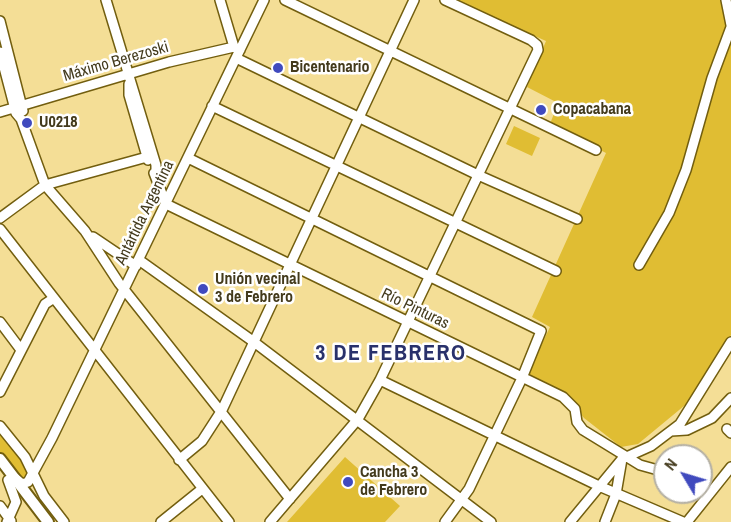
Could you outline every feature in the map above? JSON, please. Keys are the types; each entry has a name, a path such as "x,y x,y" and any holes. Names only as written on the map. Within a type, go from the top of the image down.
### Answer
{"main road":[{"path":"0,459 39,522"},
{"path":"0,469 12,479"},
{"path":"27,500 48,522"}],"street":[{"path":"106,0 153,155 156,177"},
{"path":"220,0 237,52 359,118 577,219"},
{"name":"Antártida Argentina","path":"10,521 27,500 34,475 51,446 52,438 94,350 264,0"},
{"path":"285,0 596,150"},
{"path":"179,460 202,441 222,410 414,0"},
{"path":"270,522 358,419 380,380 538,50 537,45 445,0"},
{"path":"639,266 669,213 686,170 712,78 731,26 726,0"},
{"path":"0,21 21,119 45,185 86,231 125,290 290,499"},
{"path":"0,52 18,107"},
{"name":"Máximo Berezoski","path":"0,112 128,77 237,52"},
{"path":"128,77 129,95 147,157 166,204"},
{"path":"212,106 556,271"},
{"path":"0,218 45,185 147,157"},
{"path":"188,158 541,331 495,436 462,499 445,522"},
{"name":"Río Pinturas","path":"166,204 571,403 583,430 624,458 653,469"},
{"path":"0,229 179,460 230,522"},
{"path":"86,231 254,342 491,522"},
{"path":"0,392 45,304 54,298"},
{"path":"0,322 21,350"},
{"path":"570,522 624,458 651,446 688,414 731,342"},
{"path":"380,380 616,494 685,522 731,467"},
{"path":"671,431 687,430 712,418 731,398"},
{"path":"0,426 34,475 44,496 64,522"},
{"path":"605,522 616,494 624,458"},
{"path":"12,479 25,484 34,475"},
{"path":"10,521 16,500 12,479"},
{"path":"161,522 202,489"},
{"path":"0,506 10,521"}],"shaded area":[{"path":"454,0 731,0 731,335 690,401 638,444 621,447 584,418 568,398 527,374 550,327 532,317 606,153 550,124 558,103 527,87 546,41"},
{"path":"514,126 540,138 532,156 506,144"},
{"path":"0,431 30,472 22,482 0,455"},
{"name":"Cancha 3 de Febrero","path":"345,457 400,506 385,522 287,522"}],"place":[{"name":"Bicentenario","path":"278,68"},
{"name":"Copacabana","path":"541,110"},
{"name":"U0218","path":"27,123"},
{"name":"Unión vecinal 3 de Febrero","path":"203,289"},
{"name":"Cancha 3 de Febrero","path":"348,482"}],"district":[{"name":"3 DE FEBRERO","path":"391,354"}]}
